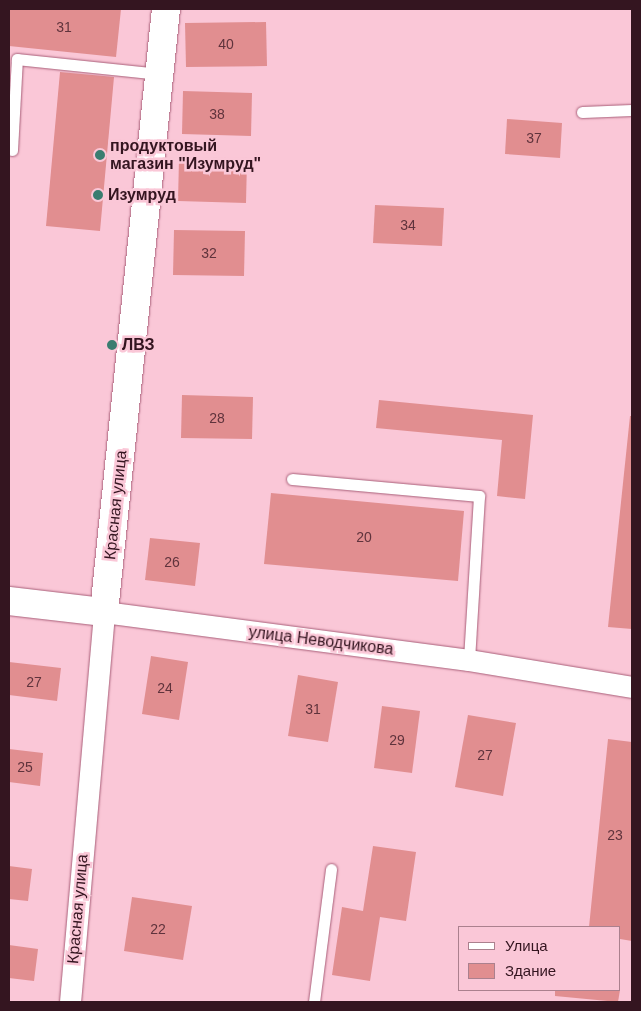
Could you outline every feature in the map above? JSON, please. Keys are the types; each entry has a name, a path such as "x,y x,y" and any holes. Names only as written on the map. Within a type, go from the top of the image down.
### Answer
{"main road":[{"name":"Красная улица","path":"104,612 166,9"},
{"name":"улица Неводчикова","path":"9,601 77,607 104,612"}],"street":[{"name":"улица Неводчикова","path":"104,612 469,660 632,688"},
{"name":"Красная улица","path":"70,1002 104,612"}],"lane":[{"path":"12,150 17,59 158,74"},
{"path":"582,112 632,110"},
{"path":"292,479 480,496 469,660"},
{"path":"314,1002 331,869"}],"building":[{"path":"9,9 121,9 116,57 9,46"},
{"path":"266,22 267,66 186,67 185,23"},
{"path":"60,72 114,77 100,231 46,226"},
{"path":"183,91 252,93 251,136 182,134"},
{"path":"507,119 562,123 560,158 505,154"},
{"path":"179,159 247,160 246,203 178,201"},
{"path":"375,205 444,208 442,246 373,243"},
{"path":"174,230 245,231 244,276 173,275"},
{"path":"182,395 253,397 252,439 181,438"},
{"path":"379,400 533,415 525,499 497,496 502,440 376,428"},
{"path":"630,416 632,416 632,629 608,627"},
{"path":"271,493 464,511 458,581 264,564"},
{"path":"150,538 200,543 195,586 145,580"},
{"path":"151,656 188,662 179,720 142,714"},
{"path":"9,662 61,668 57,701 9,695"},
{"path":"298,675 338,682 328,742 288,736"},
{"path":"382,706 420,711 412,773 374,768"},
{"path":"468,715 516,723 503,796 455,787"},
{"path":"608,739 632,742 632,941 621,939 621,926 589,926"},
{"path":"9,749 43,753 40,786 9,782"},
{"path":"373,846 416,852 406,921 380,917 370,981 332,975 342,907 363,911"},
{"path":"9,866 32,869 28,901 9,899"},
{"path":"132,897 192,906 183,960 124,951"},
{"path":"9,945 38,949 34,981 9,978"},
{"path":"555,991 620,991 618,1002 555,996"}],"place":[{"name":"продуктовый магазин \"Изумруд\"","path":"100,155"},
{"name":"Изумруд","path":"98,195"},
{"name":"ЛВЗ","path":"112,345"}]}
